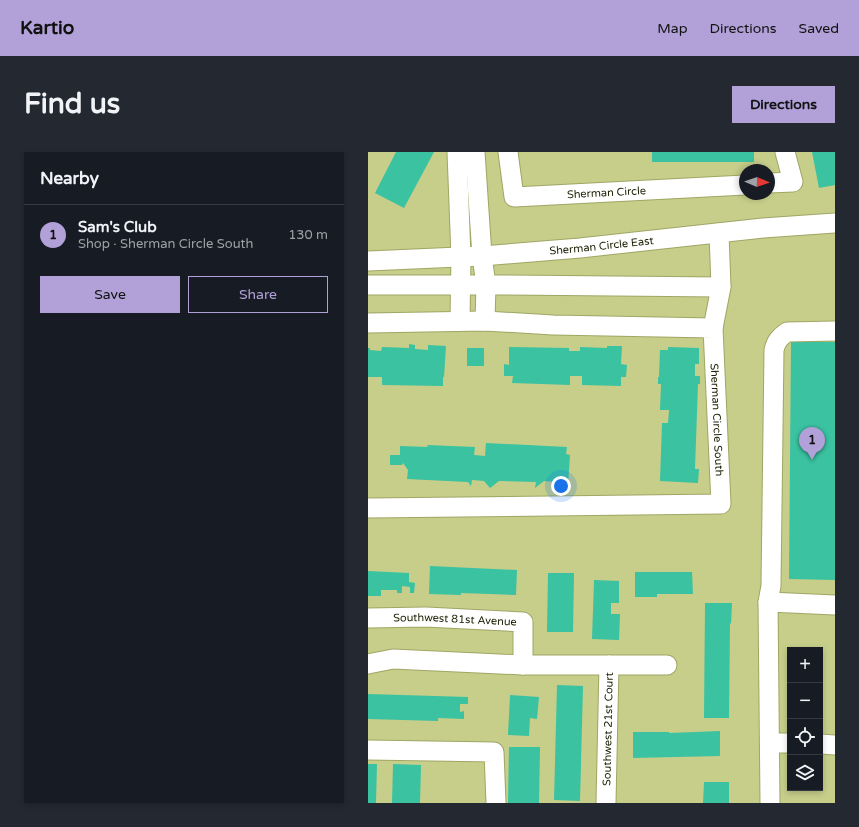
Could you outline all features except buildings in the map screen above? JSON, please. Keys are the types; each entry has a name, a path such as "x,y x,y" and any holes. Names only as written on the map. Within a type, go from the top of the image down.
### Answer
{"street":[{"path":"457,152 461,257 460,321"},
{"path":"475,152 482,256 486,285 485,321"},
{"path":"480,218 485,211 488,202 485,152"},
{"name":"Sherman Circle","path":"508,152 514,197 739,185"},
{"path":"775,184 793,182 785,152"},
{"path":"458,181 477,179"},
{"name":"Sherman Circle East","path":"368,261 482,256 580,248 763,228 835,223"},
{"path":"368,323 485,321 553,325 713,328 721,288 718,233"},
{"path":"368,286 486,285 721,288"},
{"name":"Sherman Circle South","path":"368,508 721,504 713,328"},
{"path":"770,803 768,602 771,586 774,350 776,343 781,336 787,332 835,332"},
{"path":"768,602 835,605"},
{"name":"Southwest 81st Avenue","path":"368,618 426,617 523,622 523,665"},
{"path":"368,664 393,659 523,665 609,665"},
{"name":"Southwest 21st Court","path":"606,803 609,665 667,666"},
{"path":"770,743 787,743"},
{"path":"823,744 835,745"},
{"path":"368,750 494,752 496,803"}],"place":[{"name":"Sam's Club","path":"812,460"}]}
